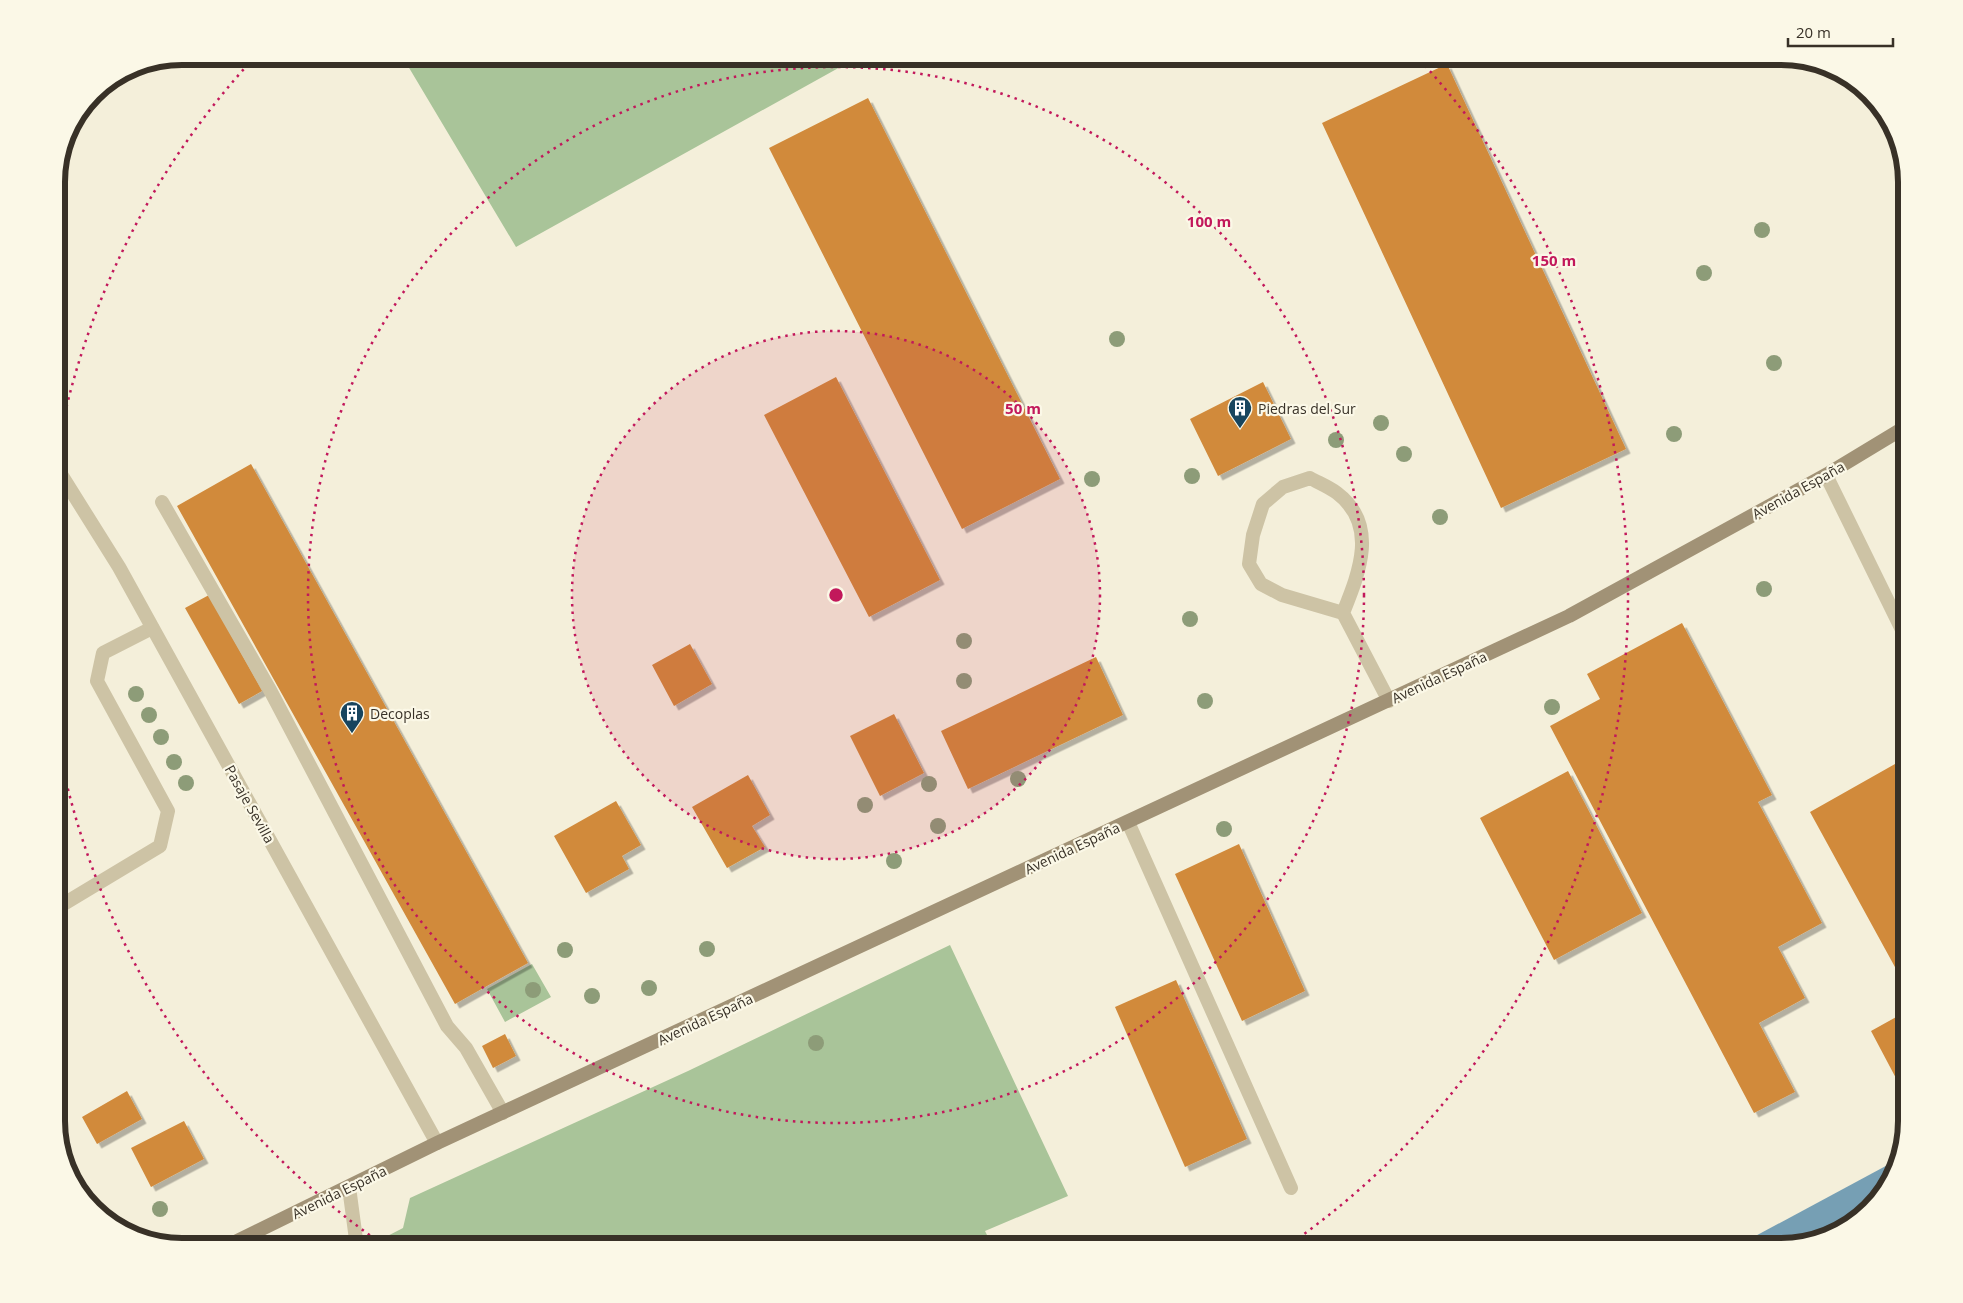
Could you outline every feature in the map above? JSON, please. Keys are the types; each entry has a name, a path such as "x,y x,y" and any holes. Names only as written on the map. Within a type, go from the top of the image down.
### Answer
{"main road":[{"name":"Avenida España","path":"244,1238 437,1143 1569,616 1826,475 1898,431"}],"street":[{"path":"1826,475 1898,622"},
{"path":"1344,613 1282,596 1261,584 1250,564 1252,535 1263,504 1283,487 1310,478 1338,494 1359,518 1363,551 1344,613 1389,701"},
{"name":"Pasaje Sevilla","path":"65,482 120,567 437,1143"},
{"path":"162,502 270,690 447,1026 466,1048 503,1113"},
{"path":"65,903 160,846 168,811 97,681 103,653 152,628"},
{"path":"1128,822 1291,1188"},
{"path":"349,1187 356,1238"}],"green space":[{"path":"407,65 844,65 516,247"},
{"path":"950,945 1068,1196 985,1231 988,1238 384,1238 403,1228 410,1198 688,1071"},
{"path":"532,964 551,997 505,1022 487,989"}],"water":[{"path":"1890,1164 1878,1186 1864,1204 1852,1214 1826,1229 1796,1237 1752,1238"}],"building":[{"path":"1447,65 1626,449 1501,508 1322,123"},
{"path":"868,98 1060,479 962,529 769,148"},
{"path":"836,377 940,580 869,617 764,415"},
{"name":"Piedras del Sur","path":"1263,382 1291,439 1218,476 1190,419"},
{"name":"Decoplas","path":"251,464 528,963 455,1004 177,506"},
{"path":"209,595 262,691 239,704 185,608"},
{"path":"1682,623 1772,795 1758,802 1822,923 1778,947 1805,998 1759,1023 1795,1092 1754,1113 1550,726 1600,699 1587,674"},
{"path":"690,644 712,684 674,706 652,665"},
{"path":"1096,657 1123,715 968,789 941,731"},
{"path":"894,714 924,773 880,796 850,736"},
{"path":"1895,764 1898,769 1898,973 1810,812"},
{"path":"1568,771 1642,913 1554,960 1480,818"},
{"path":"748,775 770,815 752,826 765,847 727,868 692,807"},
{"path":"616,801 641,845 622,856 629,869 586,893 554,836"},
{"path":"1239,844 1305,991 1242,1021 1175,874"},
{"path":"1176,980 1247,1139 1185,1167 1115,1007"},
{"path":"1898,1016 1898,1082 1871,1031"},
{"path":"505,1034 516,1056 493,1068 482,1046"},
{"path":"127,1091 142,1119 97,1144 82,1117"},
{"path":"184,1121 204,1159 151,1187 131,1148"}],"place":[{"name":"Piedras del Sur","path":"1240,429"},
{"name":"Decoplas","path":"352,734"}]}
